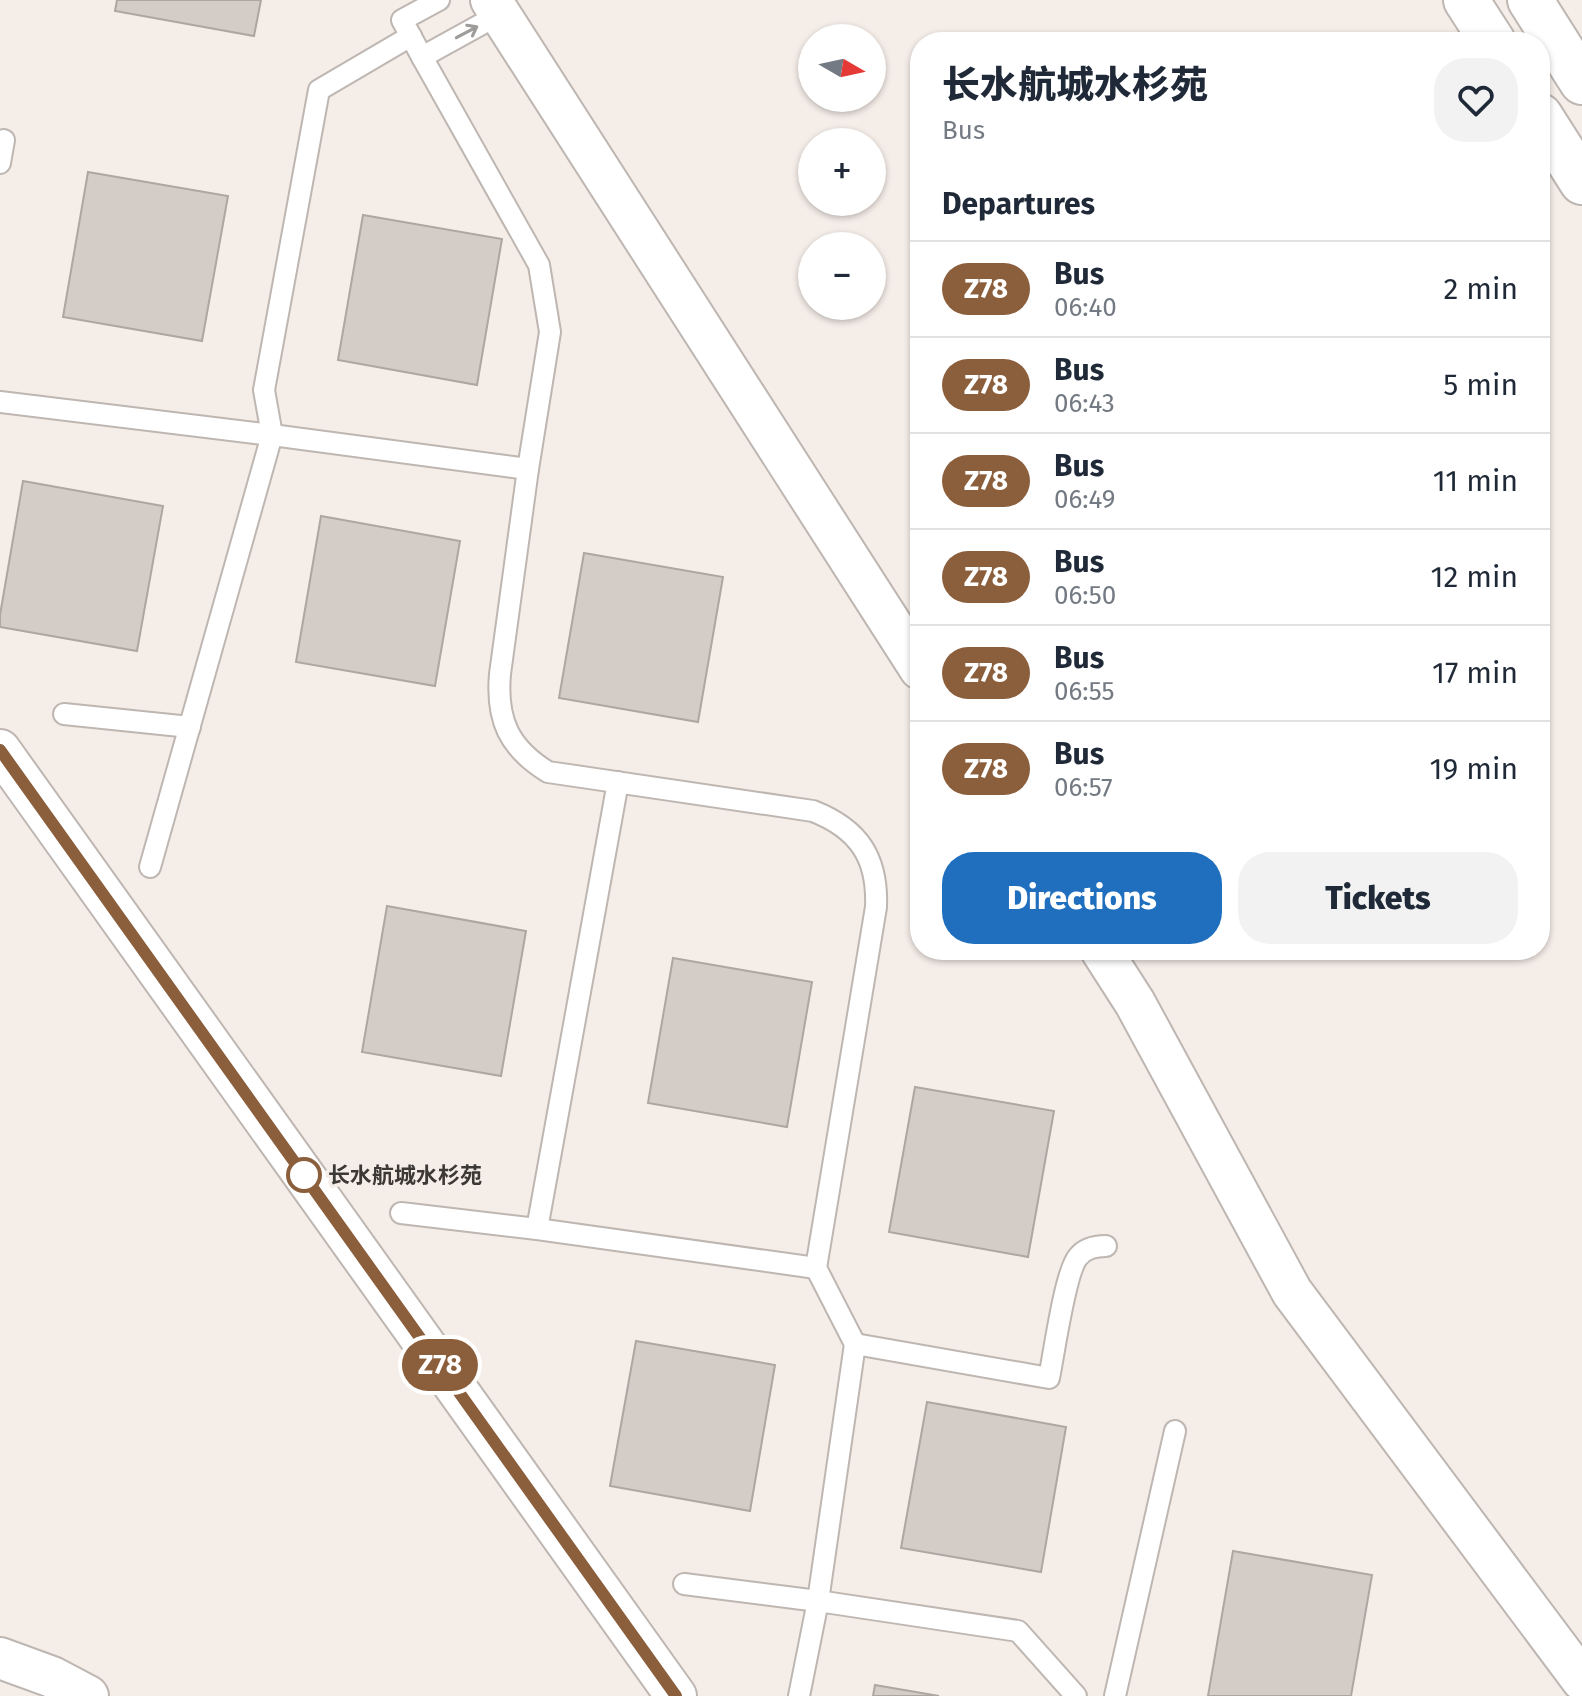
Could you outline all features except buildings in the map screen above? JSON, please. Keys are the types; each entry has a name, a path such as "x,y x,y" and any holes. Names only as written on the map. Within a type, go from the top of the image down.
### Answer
{"highway":[{"path":"1466,0 1487,32"},
{"path":"1530,0 1582,82"},
{"path":"1550,132 1582,182"}],"street":[{"path":"495,7 910,653"},
{"path":"0,750 676,1696"},
{"path":"1107,960 1135,1003 1292,1292 1582,1680"},
{"path":"0,1658 52,1677 88,1696"}],"lane":[{"path":"439,0 402,20 539,265 550,332 500,674 499,707 511,738 521,752 548,772 813,811 831,818 860,843 871,863 877,885 876,907 816,1268 855,1344 818,1601 799,1696"},
{"path":"422,57 495,7"},
{"path":"150,867 272,435 264,390 319,90 411,36"},
{"path":"0,163 4,140"},
{"path":"0,402 528,469"},
{"path":"64,714 190,727"},
{"path":"537,1229 618,782"},
{"path":"401,1213 816,1268"},
{"path":"855,1344 1049,1378 1071,1270 1081,1253 1097,1246 1106,1246"},
{"path":"1115,1696 1175,1431"},
{"path":"684,1584 1018,1631 1076,1696"}],"bus line":[{"name":"Z78","path":"0,750 676,1696"}],"place":[{"name":"长水航城水杉苑","path":"304,1175"}]}
